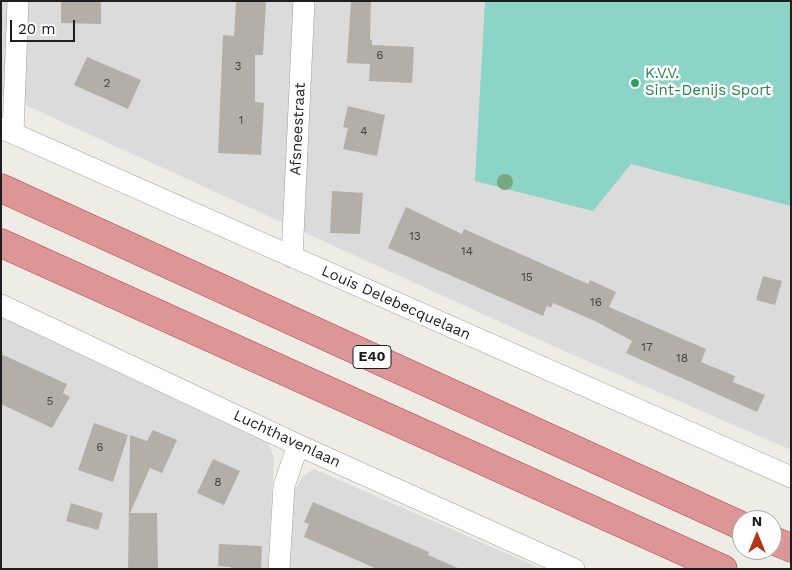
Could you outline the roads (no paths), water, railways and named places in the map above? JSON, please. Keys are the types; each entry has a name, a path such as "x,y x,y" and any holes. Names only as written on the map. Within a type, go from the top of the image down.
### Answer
{"highway":[{"name":"E40","path":"1,188 732,521"},
{"path":"1,243 724,569"}],"street":[{"path":"7,131 18,1"},
{"name":"Afsneestraat","path":"292,257 304,1"},
{"name":"Louis Delebecquelaan","path":"7,131 791,477"},
{"name":"Luchthavenlaan","path":"1,305 298,445 574,569"},
{"path":"279,569 284,486 298,445"}],"place":[{"name":"K.V.V. Sint-Denijs Sport","path":"635,83"}]}
